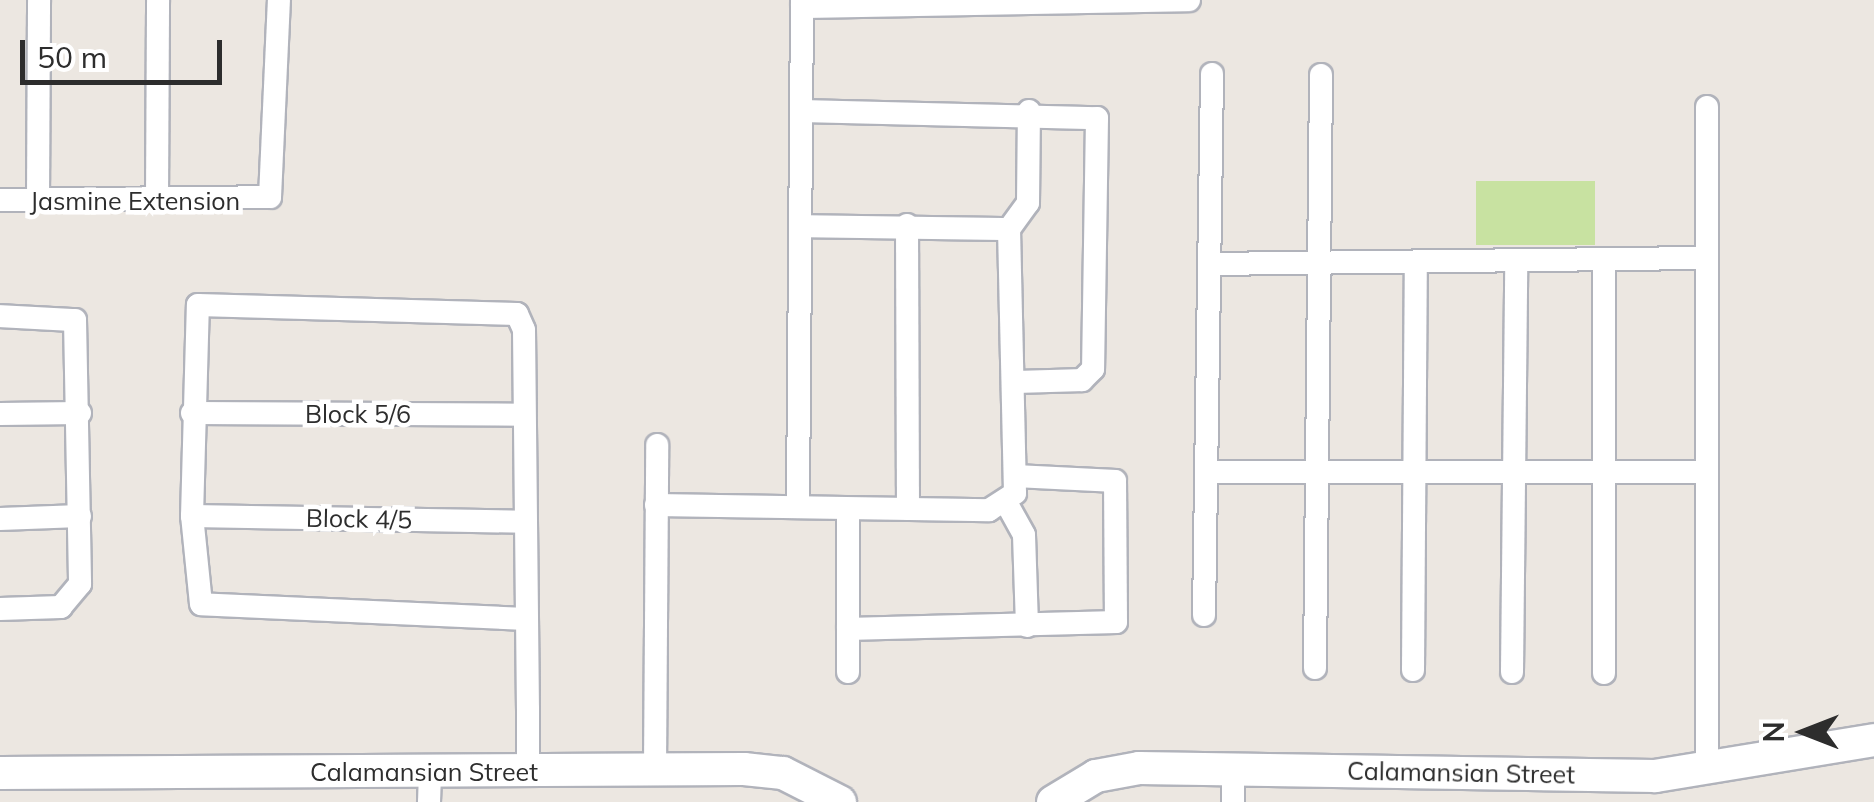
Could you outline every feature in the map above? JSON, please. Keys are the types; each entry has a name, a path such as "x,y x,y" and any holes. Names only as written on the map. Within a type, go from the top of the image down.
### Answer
{"street":[{"path":"38,200 39,0"},
{"path":"157,200 158,0"},
{"name":"Jasmine Extension","path":"0,200 270,197 279,0"},
{"path":"798,502 802,4 1189,0"},
{"path":"1204,615 1212,74"},
{"path":"1316,668 1321,75"},
{"path":"1707,107 1707,768"},
{"path":"802,110 1029,112 1098,122 1094,362 1082,380 1018,382"},
{"path":"1028,626 1026,546 1007,504 1016,476 1018,382 1008,228 1028,203 1029,112"},
{"path":"801,226 907,224 1008,228"},
{"path":"907,224 908,509"},
{"path":"1209,264 1706,258"},
{"path":"1604,260 1604,673"},
{"path":"1512,672 1516,261"},
{"path":"1413,670 1416,262"},
{"path":"526,619 201,604 192,516 193,320 198,305 212,300 517,314 524,415 528,771"},
{"path":"0,316 75,320 80,413 80,516 74,602 0,610"},
{"path":"0,414 80,413"},
{"name":"Block 5/6","path":"192,413 524,415"},
{"path":"655,768 657,445"},
{"path":"1206,472 1706,472"},
{"path":"848,628 1116,622 1118,491 1106,477 1016,476"},
{"path":"656,505 798,502 848,510 1007,504"},
{"path":"848,510 848,672"},
{"path":"0,519 80,516"},
{"name":"Block 4/5","path":"192,516 525,522"},
{"name":"Calamansian Street","path":"1052,802 1125,771 1233,787 1655,789 1707,768 1874,740"},
{"name":"Calamansian Street","path":"0,773 430,787 528,771 655,768 783,773 840,802"}],"green space":[{"path":"1476,181 1595,181 1595,245 1476,245"}]}
